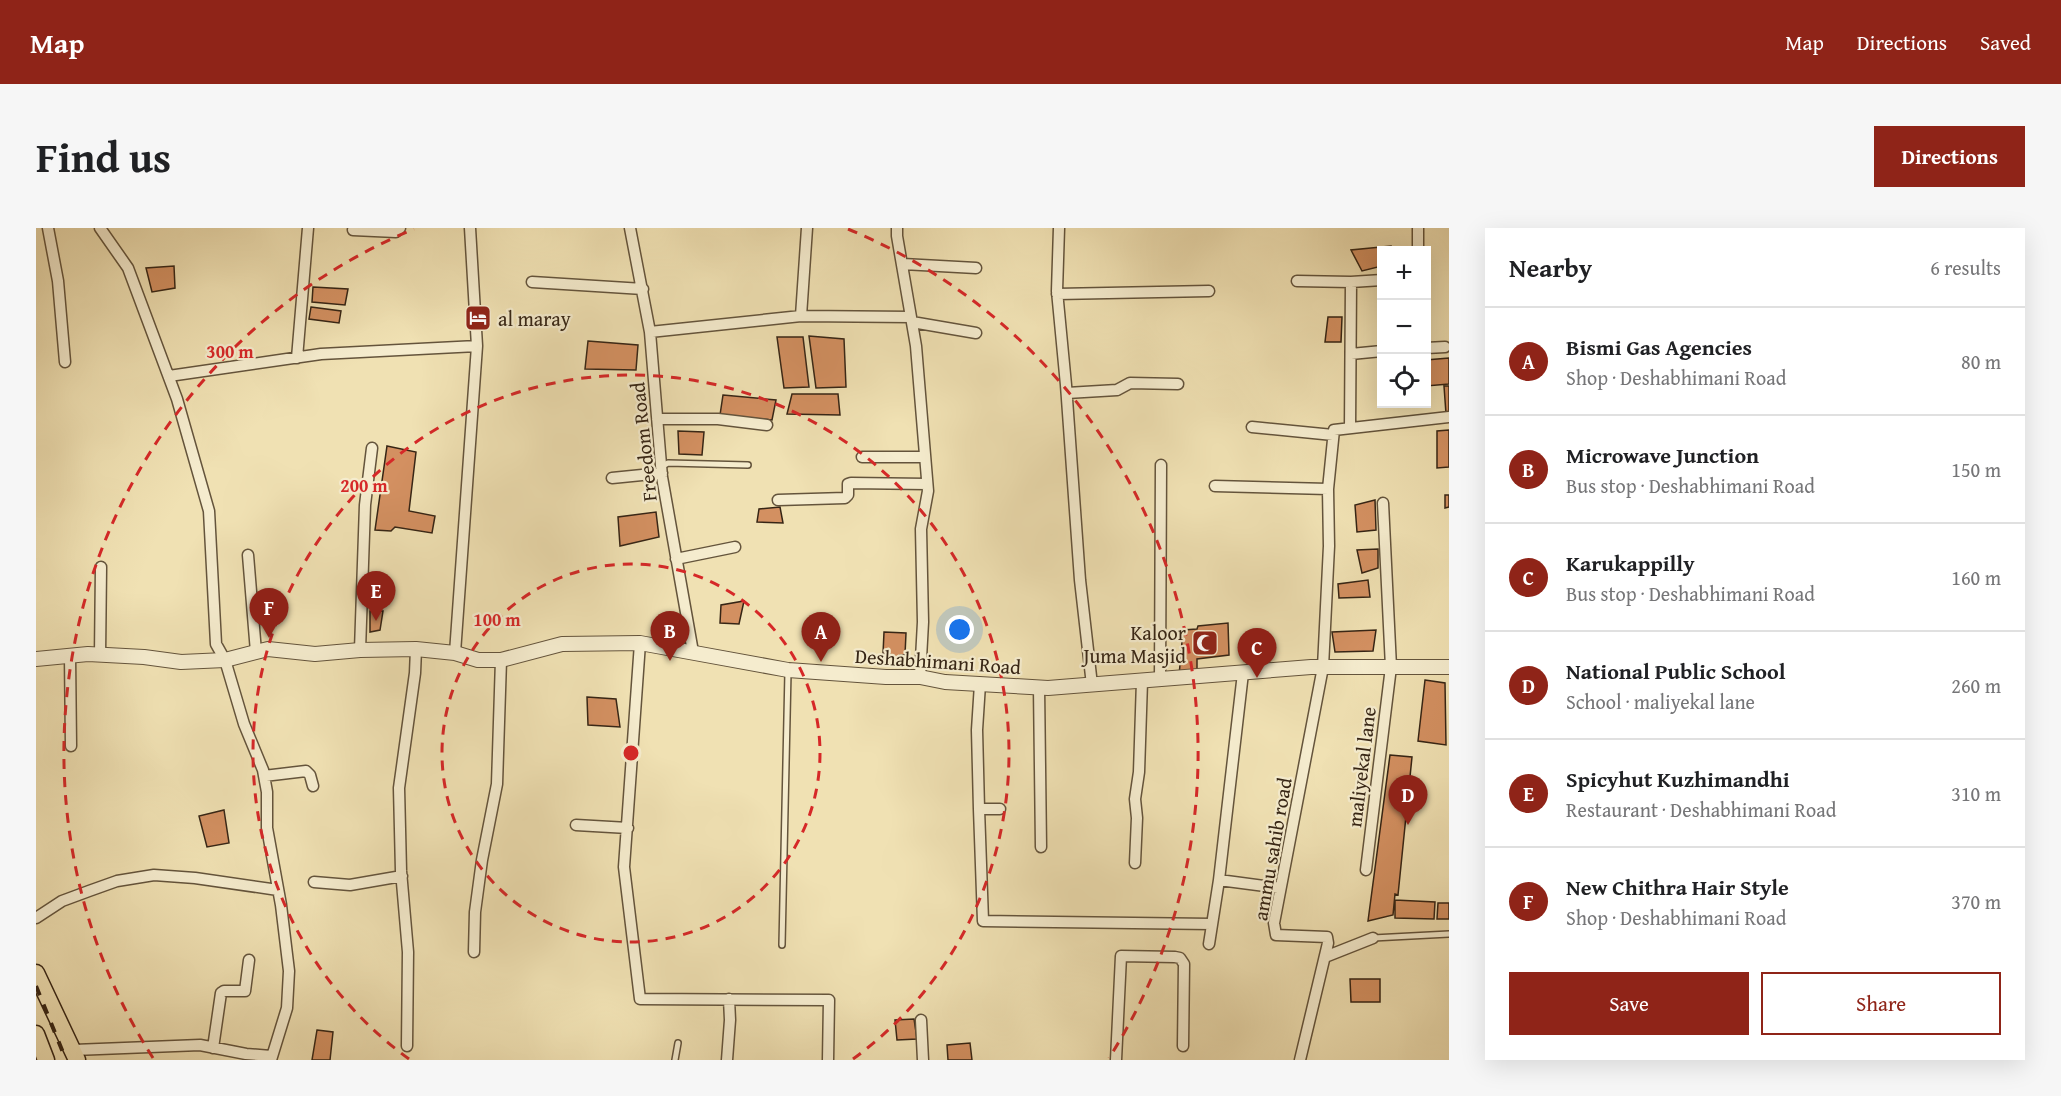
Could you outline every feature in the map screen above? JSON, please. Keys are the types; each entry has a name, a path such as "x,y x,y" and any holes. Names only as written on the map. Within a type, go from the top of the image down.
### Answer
{"main road":[{"path":"36,973 81,1055"},
{"path":"36,1034 46,1060"}],"street":[{"path":"48,228 58,281 65,362"},
{"path":"81,1055 200,1045 271,1058 287,1008 289,992 289,971 267,828 267,792 264,776 244,724 225,660 216,644 209,511 177,399 128,268 100,228"},
{"path":"297,358 308,228"},
{"path":"353,230 396,232 400,228"},
{"path":"455,653 477,346 470,228"},
{"name":"Freedom Road","path":"630,228 650,332 662,470 693,652"},
{"path":"801,316 807,228"},
{"path":"897,228 916,346 928,491 921,529 923,622 920,677"},
{"path":"1059,228 1057,294 1067,393 1076,538 1092,685"},
{"path":"1418,228 1418,246"},
{"path":"903,264 976,268"},
{"path":"1297,281 1377,280"},
{"path":"532,282 643,289"},
{"path":"1350,428 1351,282"},
{"path":"1057,294 1209,291"},
{"path":"650,332 801,316 912,319 976,333"},
{"path":"169,376 321,354 477,346"},
{"path":"1431,347 1445,346"},
{"path":"1351,354 1377,351"},
{"path":"1067,393 1117,390 1130,383 1178,384"},
{"path":"1252,427 1334,435 1334,430 1449,417"},
{"path":"657,419 718,419 767,425"},
{"name":"ammu sahib road","path":"1325,957 1327,938 1276,935 1274,923 1323,666 1329,546 1328,489 1334,435"},
{"path":"360,650 365,505 372,448"},
{"path":"862,457 925,457"},
{"path":"1161,465 1161,680"},
{"path":"612,478 662,470"},
{"path":"778,500 845,498 848,495 848,484 851,483 927,484"},
{"path":"1215,486 1328,489"},
{"name":"maliyekal lane","path":"1366,870 1391,667 1383,503"},
{"path":"676,559 735,547"},
{"path":"248,555 256,652"},
{"path":"100,567 100,655"},
{"path":"640,642 624,867 640,999 829,1000 828,1060"},
{"name":"Deshabhimani Road","path":"36,659 100,655 181,662 225,660 268,649 315,654 416,649 455,653 478,660 501,660 562,644 640,642 788,670 886,677 920,677 945,682 1039,687 1161,680 1323,666 1449,668"},
{"path":"407,1046 408,952 399,831 399,788 415,673 416,649"},
{"path":"70,656 71,746"},
{"path":"474,952 475,912 482,860 497,784 501,660"},
{"path":"1209,944 1219,880 1243,673"},
{"path":"1135,863 1137,818 1135,799 1139,772 1142,681"},
{"path":"980,684 977,730 983,921 1212,924"},
{"path":"1039,687 1041,847"},
{"path":"264,776 306,771 310,775 313,786"},
{"path":"979,809 1000,809"},
{"path":"576,825 628,828"},
{"path":"36,918 62,901 89,891 117,881 154,875 195,878 278,890"},
{"path":"314,882 350,885 402,876"},
{"path":"1219,880 1280,888"},
{"path":"1300,1060 1325,957 1373,938"},
{"path":"1116,1060 1121,956 1180,958 1184,964 1183,1046"},
{"path":"213,1048 221,993 224,990 245,991 249,960"},
{"path":"727,1060 729,999"},
{"path":"921,1020 924,1060"}],"lane":[{"path":"662,470 668,463 748,465"},
{"path":"782,945 788,670"},
{"path":"1373,938 1449,934"},
{"path":"675,1060 678,1042"}],"building":[{"path":"1377,247 1377,267 1362,271 1351,250"},
{"path":"174,266 175,288 152,292 146,268"},
{"path":"313,287 348,289 345,305 312,302"},
{"path":"311,307 341,311 339,323 309,319"},
{"path":"1328,317 1342,317 1341,342 1325,342"},
{"path":"809,336 844,339 846,387 816,388"},
{"path":"777,337 803,337 809,387 784,388"},
{"path":"588,341 638,345 636,370 585,369"},
{"path":"1449,358 1449,384 1431,386 1431,360"},
{"path":"1444,386 1449,386 1449,414 1446,414"},
{"path":"792,394 838,394 840,415 787,414"},
{"path":"723,395 776,400 772,420 720,415"},
{"path":"1449,430 1449,467 1437,468 1437,431"},
{"path":"678,431 704,432 702,455 679,454"},
{"path":"387,446 416,452 409,511 435,516 432,533 395,527 391,531 375,530"},
{"path":"1445,495 1449,495 1449,507 1445,508"},
{"path":"1375,500 1376,530 1357,532 1355,505"},
{"path":"780,507 783,523 757,522 759,509"},
{"path":"656,512 659,537 620,546 618,517"},
{"path":"1378,549 1378,568 1362,573 1357,550"},
{"path":"1368,580 1370,597 1339,598 1338,584"},
{"path":"744,601 739,624 720,623 721,605"},
{"path":"370,611 383,611 380,630 370,632"},
{"name":"Kaloor Juma Masjid","path":"1228,623 1229,655 1197,659 1197,672 1179,676 1183,630"},
{"path":"1376,630 1373,651 1335,652 1332,632"},
{"path":"884,632 906,633 905,655 900,655 899,661 890,660 890,654 883,654"},
{"path":"1425,680 1445,683 1446,745 1418,741"},
{"path":"587,697 616,699 620,727 588,725"},
{"path":"1390,755 1412,757 1398,895 1395,894 1393,915 1368,921"},
{"path":"224,810 229,843 207,847 199,816"},
{"path":"1395,900 1435,902 1434,919 1395,918"},
{"path":"1438,903 1449,903 1449,919 1437,919"},
{"path":"1350,979 1380,979 1380,1002 1351,1002"},
{"path":"914,1019 917,1039 897,1040 895,1020"},
{"path":"317,1030 333,1032 330,1060 312,1060"},
{"path":"970,1043 972,1060 948,1060 947,1045"}],"railway":[{"path":"36,986 66,1060"}],"place":[{"name":"al maray","path":"478,318"},
{"name":"Spicyhut Kuzhimandhi","path":"376,621"},
{"name":"New Chithra Hair Style","path":"269,638"},
{"name":"Kaloor Juma Masjid","path":"1205,643"},
{"name":"Microwave Junction","path":"670,661"},
{"name":"Bismi Gas Agencies","path":"821,662"},
{"name":"Karukappilly","path":"1257,678"},
{"name":"National Public School","path":"1408,825"}]}
